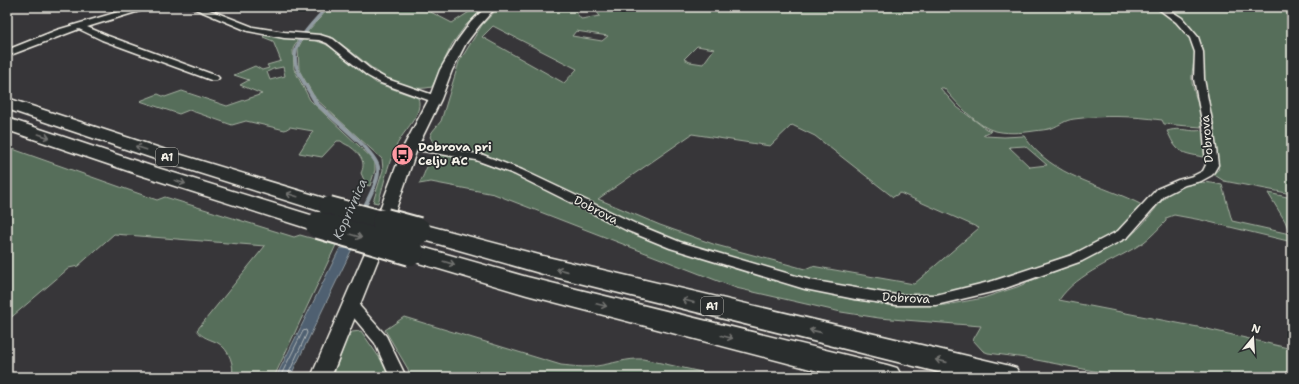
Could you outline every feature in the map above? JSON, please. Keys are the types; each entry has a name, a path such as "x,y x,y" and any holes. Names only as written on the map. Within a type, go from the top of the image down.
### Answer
{"highway":[{"name":"A1","path":"7,103 160,154 324,216"},
{"name":"A1","path":"7,124 144,170 415,241 558,269 1006,377"},
{"name":"A1","path":"415,241 535,288 887,377"}],"street":[{"path":"10,52 79,26 143,7"},
{"path":"195,7 251,29 284,35 320,38 330,41 371,74 384,81 435,99"},
{"path":"388,209 411,146 435,99 446,70 461,43 475,24 491,7"},
{"name":"Dobrova","path":"411,146 479,157 518,172 631,227 667,242 810,285 896,300 936,300 995,286 1077,258 1123,234 1162,192 1182,182 1197,179 1208,173 1212,165 1208,126 1198,79 1199,52 1194,37 1179,20 1160,7"},
{"path":"79,26 105,38 214,78"},
{"path":"321,377 371,257"},
{"path":"351,306 381,340 398,377"}],"green space":[{"path":"330,7 421,7 452,23 477,7 484,7 466,25 452,44 432,87 418,88 405,86 392,81 380,74 335,40 328,37 305,34"},
{"path":"499,7 572,7 581,19 600,16 596,11 598,7 1292,7 1292,194 1224,181 1213,174 1219,169 1211,160 1187,154 1177,148 1174,144 1167,131 1180,129 1196,131 1207,128 1213,124 1202,75 1203,62 1194,60 1192,77 1201,127 1164,124 1162,120 1107,117 1065,121 1046,130 1008,133 992,130 979,123 953,99 944,88 940,88 957,107 986,129 991,131 983,135 1004,137 1024,136 1049,162 1064,171 1144,206 1109,239 1009,278 949,293 917,296 889,294 817,282 699,248 648,230 514,166 482,155 433,142 430,137 441,121 459,62 482,25","holes":["493,26 577,69 564,83 482,37","576,31 608,36 602,41 572,36","697,46 714,49 703,64 690,62 684,59","792,125 815,136 893,197 900,193 979,228 914,284 812,266 805,269 716,245 660,225 598,199 692,134 770,146","1025,146 1047,165 1030,167 1009,147"]},
{"path":"265,35 299,37 293,49 294,69 310,100 375,161 375,170 370,186 362,184 364,180 361,173 363,166 362,159 351,147 341,141 337,141 322,157 299,153 313,131 290,127 285,130 246,121 232,125 189,110 179,114 140,101 158,94 165,97 182,91 227,106 262,94 240,85 249,80 234,75 255,66 262,70 269,68 267,65 281,61 273,41 263,37","holes":["283,67 285,76 270,80 267,72"]},
{"path":"304,37 332,48 376,83 418,98 419,108 394,152 378,203 373,202 383,170 382,159 315,98 299,70 298,48"},
{"path":"7,147 157,200 165,197 294,237 300,235 336,245 274,377 232,377 233,368 228,353 218,343 204,337 197,330 265,246 114,234 78,266 69,268 7,321"},
{"path":"443,154 470,159 519,176 618,226 671,248 853,300 906,306 946,305 983,298 1017,287 1125,240 1137,230 1165,198 1175,189 1187,184 1202,182 1222,185 1232,221 1290,234 1285,221 1268,193 1292,198 1292,242 1174,215 1166,218 1166,221 1144,242 1087,274 1076,282 1059,300 1203,328 1292,349 1292,377 1125,377 1026,358 988,353 983,351 973,340 981,326 879,318 841,312 736,288 494,194 431,182 419,184 430,162 437,156"},
{"path":"404,317 561,365 592,367 625,360 643,359 724,377 410,377 408,369 385,330"},
{"path":"361,331 381,360 389,377 333,377 346,340 352,332"}],"water":[{"path":"340,248 352,249 290,377 276,377"}],"waterway":[{"name":"Koprivnica","path":"313,98 298,71 295,62 295,53 302,36 327,7"},
{"name":"Koprivnica","path":"313,97 316,103 341,124 375,160 378,167 377,177 363,210"}],"place":[{"name":"Dobrova pri Celju AC","path":"402,154"}]}
